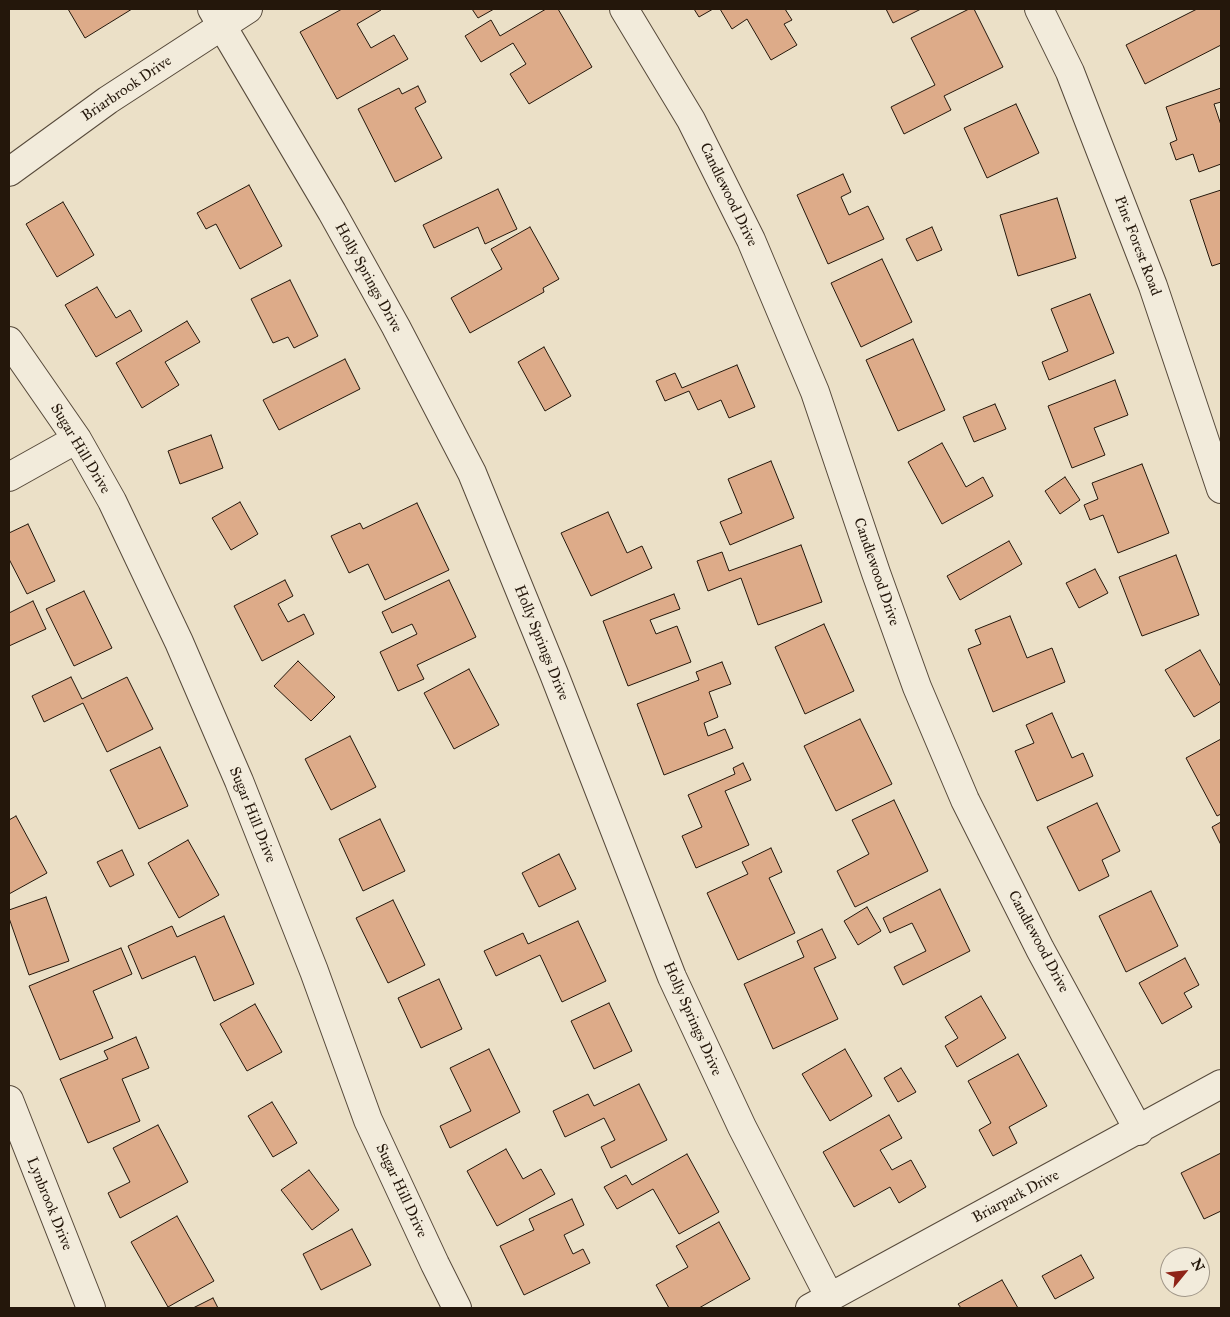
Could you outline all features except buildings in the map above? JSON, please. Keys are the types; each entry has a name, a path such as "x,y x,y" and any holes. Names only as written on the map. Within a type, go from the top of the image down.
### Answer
{"street":[{"name":"Briarbrook Drive","path":"9,172 217,17 248,9"},
{"name":"Candlewood Drive","path":"624,9 691,120 751,240 815,392 876,573 914,678 965,800 1040,949 1138,1131"},
{"name":"Pine Forest Road","path":"1039,9 1070,72 1153,286 1221,489"},
{"name":"Holly Springs Drive","path":"217,17 332,212 396,327 472,473 558,683 672,977 742,1127 820,1303"},
{"name":"Sugar Hill Drive","path":"9,341 77,439 112,501 179,642 239,781 314,971 368,1120 457,1308"},
{"path":"9,477 77,439"},
{"name":"Briarpark Drive","path":"820,1303 1221,1084"},
{"name":"Lynbrook Drive","path":"9,1100 91,1308"}]}
